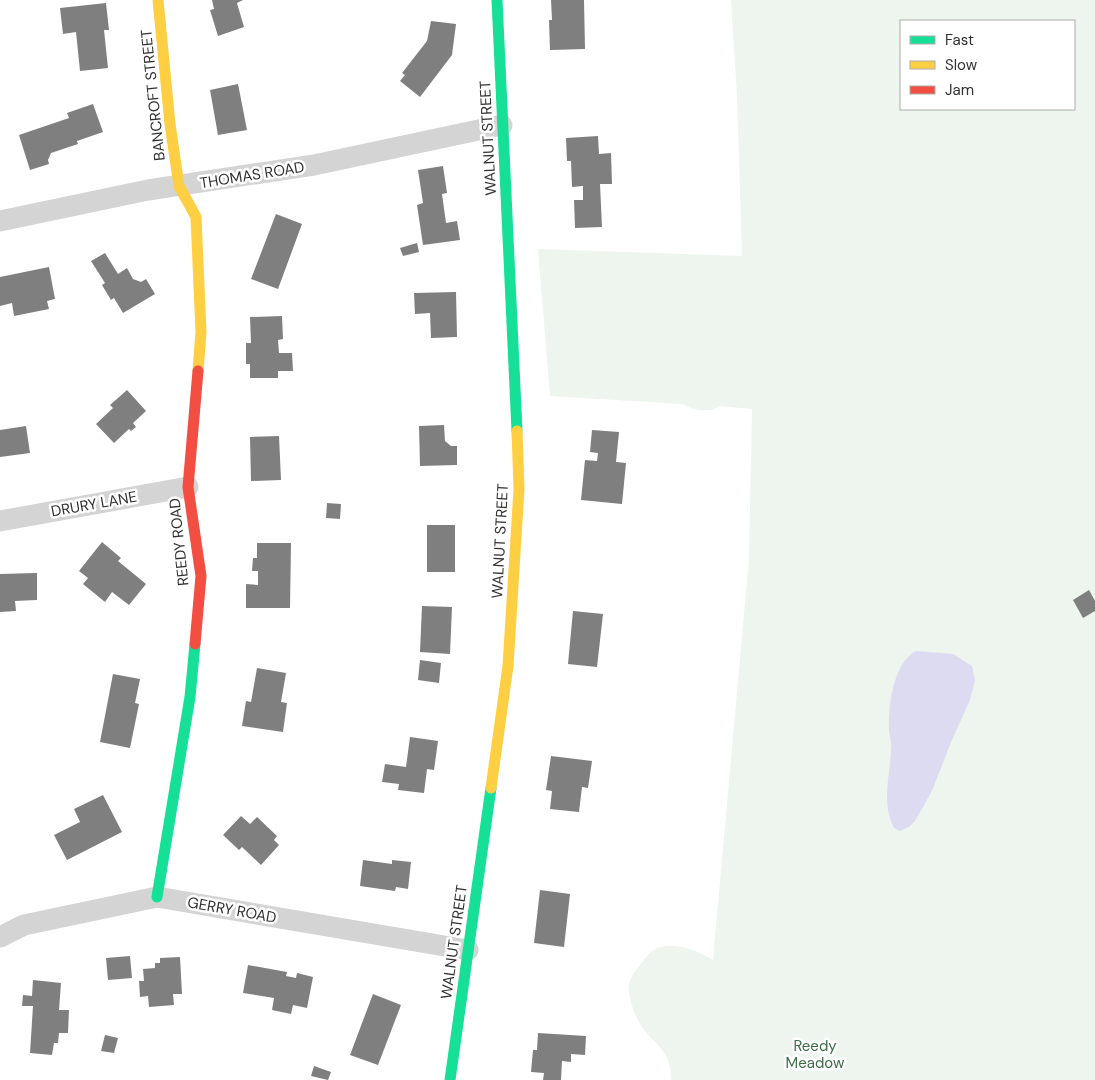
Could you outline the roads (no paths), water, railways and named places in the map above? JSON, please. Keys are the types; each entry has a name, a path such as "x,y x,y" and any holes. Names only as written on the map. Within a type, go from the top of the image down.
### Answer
{"main road":[{"name":"BANCROFT STREET","path":"158,0 170,124 179,186"},
{"name":"WALNUT STREET","path":"450,1080 508,666 519,489 497,0"},
{"name":"REEDY ROAD","path":"157,897 190,697 202,576 188,487 201,332 196,217 179,186"}],"street":[{"name":"THOMAS ROAD","path":"0,220 148,190 314,165 502,125"},
{"name":"DRURY LANE","path":"0,521 188,487"},
{"name":"GERRY ROAD","path":"0,938 24,925 157,897 468,950"}],"water":[{"path":"916,651 953,654 972,666 975,680 970,700 932,791 915,821 909,827 900,831 894,828 890,818 887,799 891,747 889,731 891,698 897,675 902,665"}],"park label":[{"name":"Reedy Meadow","path":"815,1054"}]}
